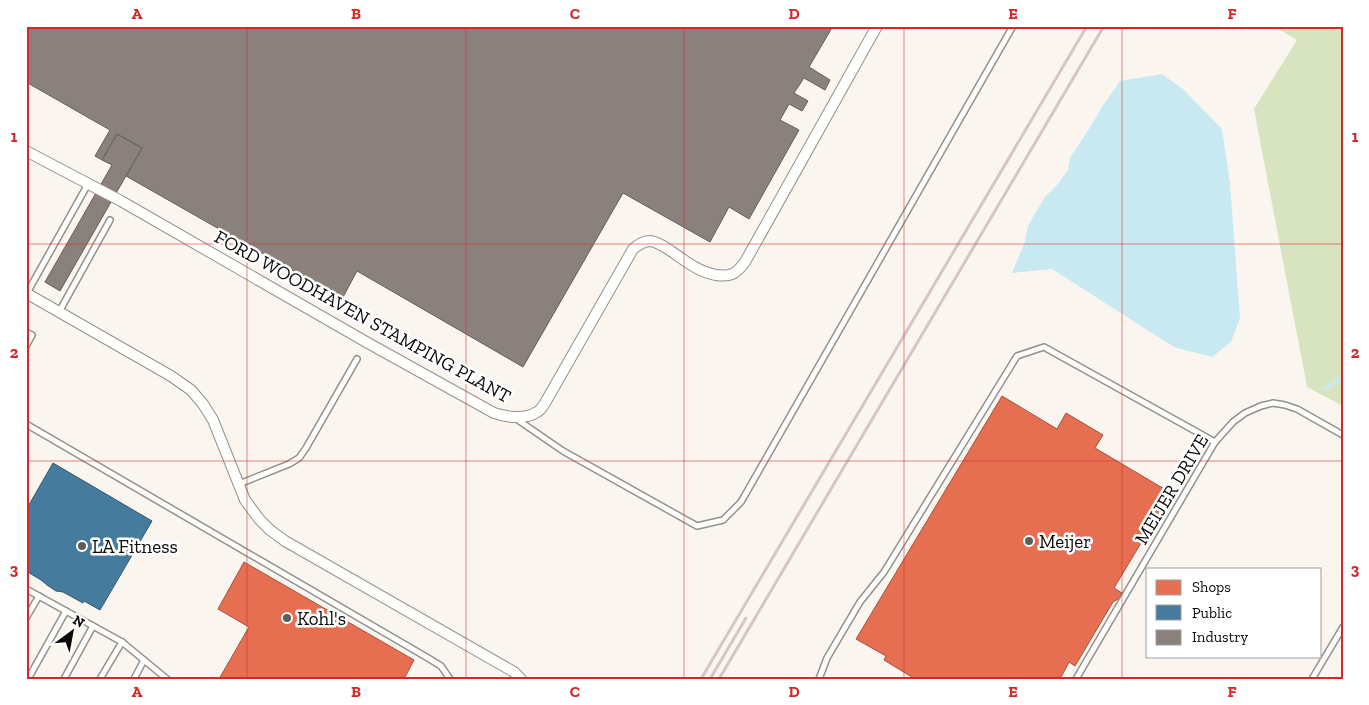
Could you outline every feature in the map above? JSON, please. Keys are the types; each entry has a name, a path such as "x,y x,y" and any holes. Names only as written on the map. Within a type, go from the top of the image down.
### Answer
{"street":[{"name":"FORD WOODHAVEN STAMPING PLANT","path":"26,151 141,212 368,343 494,413 514,417 532,415 538,412 546,403 633,249 638,245 649,241 660,244 699,270 712,274 732,275 739,270 877,26"},
{"path":"26,293 171,376 191,390 213,420 245,500 270,530 514,672 521,679"}],"lane":[{"path":"514,417 563,451 697,526 723,520 741,502 1013,26"},
{"path":"26,293 88,184"},
{"path":"60,312 110,220"},
{"path":"26,332 32,335 26,346"},
{"path":"820,679 827,658 860,602 884,572 1017,356 1044,347 1214,442"},
{"path":"239,484 289,464 299,458 357,359"},
{"name":"MEIJER DRIVE","path":"1076,679 1214,442 1233,422 1260,406 1273,403 1297,409 1343,435"},
{"path":"26,424 428,658 441,666 450,679"},
{"path":"26,589 122,642 168,679"},
{"path":"26,618 39,596"},
{"path":"28,679 66,611"},
{"path":"64,679 94,626"},
{"path":"1312,679 1343,627"},
{"path":"100,679 122,642"},
{"path":"134,679 144,660"}],"green space":[{"path":"1273,26 1343,26 1343,406 1307,387 1254,109 1297,40"}],"water":[{"path":"1162,74 1184,90 1222,129 1230,183 1240,318 1231,342 1212,357 1174,347 1052,269 1012,273 1025,241 1028,226 1044,198 1068,170 1070,158 1120,81"}],"building: Shops":[{"name":"Meijer","path":"1002,396 1057,429 1066,413 1103,435 1095,448 1171,493 1114,588 1122,593 1113,602 1075,666 1069,662 1060,679 915,679 884,660 886,656 856,639"},
{"name":"Kohl's","path":"244,562 414,660 404,679 219,679 249,627 218,609"}],"building: Public":[{"name":"LA Fitness","path":"53,463 152,521 100,610 84,601 83,603 63,592 56,591 26,571 26,510"}],"building: Industry":[{"path":"26,26 833,26 809,67 830,80 825,90 804,78 794,93 808,101 802,111 789,104 780,120 799,130 749,219 729,207 710,242 623,193 523,367 357,271 342,299 126,176 142,148 117,134 102,160 95,156 110,130 26,82"},
{"path":"117,134 142,148 60,291 45,282 112,165 102,160"}],"waterway":[{"path":"1324,389 1343,377"}],"railway":[{"path":"701,679 1087,26"},
{"path":"719,679 1104,26"},
{"path":"710,679 746,618"}],"place":[{"name":"Meijer","path":"1029,541"},
{"name":"LA Fitness","path":"82,546"},
{"name":"Kohl's","path":"287,618"}]}
